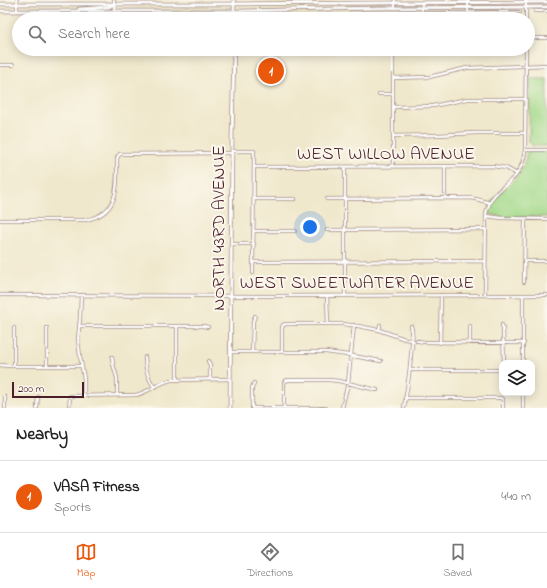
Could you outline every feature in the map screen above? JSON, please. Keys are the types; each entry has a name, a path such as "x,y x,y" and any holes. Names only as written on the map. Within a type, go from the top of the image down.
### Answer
{"main road":[{"path":"0,4 114,2 153,4 395,1 547,2"},
{"path":"76,11 83,8 109,7 114,2"},
{"path":"234,2 234,11"},
{"path":"153,4 153,11"},
{"path":"0,11 234,11 547,7"},
{"name":"NORTH 43RD AVENUE","path":"230,408 234,56"}],"street":[{"path":"16,11 17,0"},
{"path":"395,1 395,8"},
{"path":"468,1 468,12 520,12"},
{"path":"526,1 526,12"},
{"path":"114,2 114,11"},
{"path":"422,2 422,12"},
{"path":"514,12 517,7"},
{"path":"537,7 539,11"},
{"path":"535,11 547,11"},
{"path":"535,38 547,38"},
{"path":"393,56 393,166"},
{"path":"485,295 486,216 490,204 496,194 514,178 524,159 526,56"},
{"path":"0,65 13,65"},
{"path":"393,78 429,77 467,68 547,65"},
{"path":"380,94 393,94"},
{"path":"393,107 433,106 467,99 525,99"},
{"path":"393,136 525,133"},
{"path":"525,150 547,150"},
{"path":"0,220 93,219 106,210 114,200 117,185 117,159 119,155 254,151 253,273"},
{"path":"444,166 444,198"},
{"name":"WEST WILLOW AVENUE","path":"254,167 497,166 506,168 517,174"},
{"path":"345,167 345,296"},
{"path":"327,198 471,198 490,204"},
{"path":"254,199 295,199"},
{"path":"486,216 525,219 547,218"},
{"path":"524,282 525,219"},
{"path":"327,230 485,229"},
{"path":"254,230 295,230"},
{"path":"231,244 254,244"},
{"path":"254,262 485,261"},
{"path":"524,261 547,261"},
{"path":"523,294 523,360"},
{"name":"WEST SWEETWATER AVENUE","path":"0,295 345,296 547,294"},
{"path":"81,295 78,346 84,379 84,396"},
{"path":"440,343 441,295"},
{"path":"327,296 328,324"},
{"path":"252,352 253,321 255,316"},
{"path":"282,352 283,325 354,325 379,330 413,341 425,342 524,343"},
{"path":"342,408 348,383 354,325"},
{"path":"379,330 380,325"},
{"path":"79,326 203,326 208,328"},
{"path":"177,326 177,379"},
{"path":"404,408 413,341 411,326"},
{"path":"470,326 470,343"},
{"path":"502,326 504,330 504,360"},
{"path":"14,328 14,366"},
{"path":"47,328 47,366"},
{"path":"230,352 326,352 381,361"},
{"path":"112,357 117,378 117,395"},
{"path":"145,357 147,375 154,387"},
{"path":"208,361 210,365 210,379"},
{"path":"0,365 82,366"},
{"path":"410,370 499,370"},
{"path":"69,408 70,396 136,395 142,394 163,382 177,379 230,379"},
{"path":"284,408 285,381 329,380 376,390"},
{"path":"254,383 252,388 252,408 326,408"},
{"path":"523,396 523,408"},
{"path":"5,397 5,408"},
{"path":"37,408 38,397"},
{"path":"406,398 500,398 503,399 503,408"}],"green space":[{"path":"530,79 547,79 547,146 533,146 529,142"},
{"path":"547,151 547,217 503,217 489,214 492,202 520,172 527,152"}],"place":[{"name":"VASA Fitness","path":"271,71"}]}
